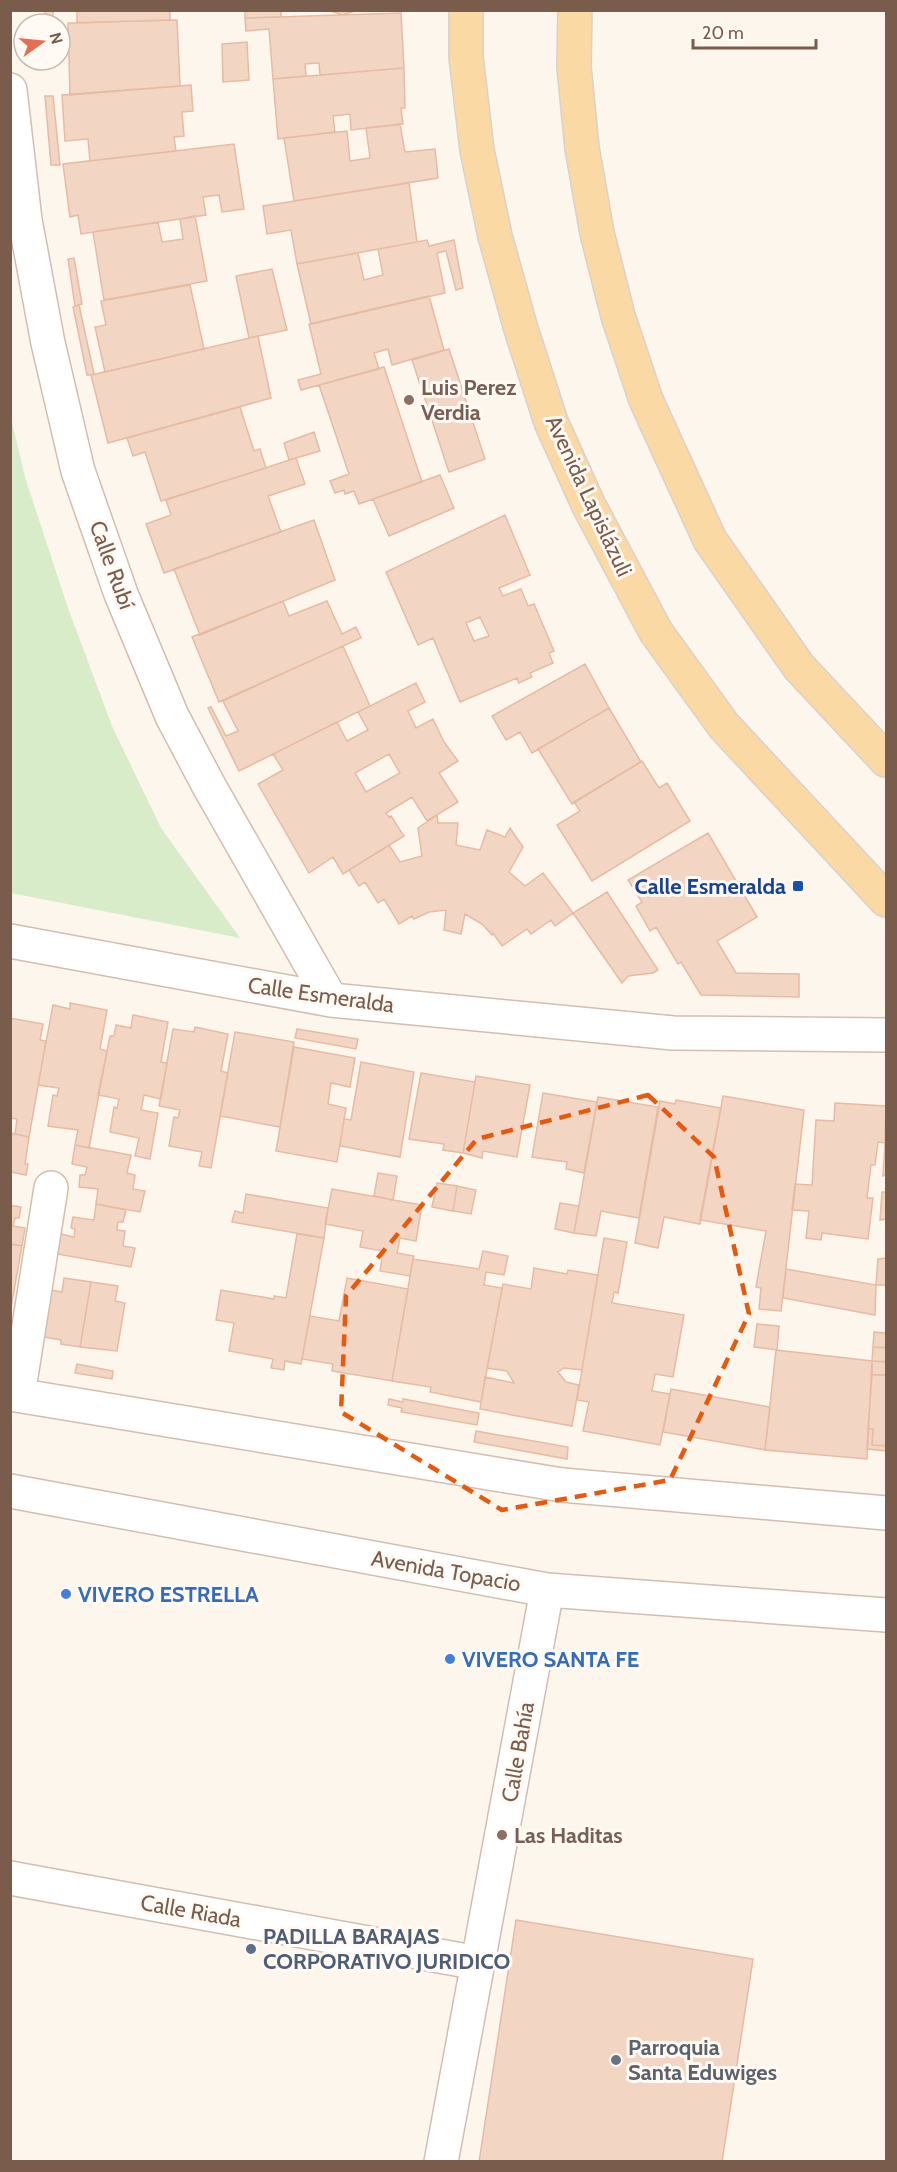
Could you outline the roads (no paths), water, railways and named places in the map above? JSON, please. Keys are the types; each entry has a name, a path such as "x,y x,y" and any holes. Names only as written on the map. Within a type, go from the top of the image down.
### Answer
{"main road":[{"name":"Avenida Lapislázuli","path":"466,10 466,57 477,150 495,236 521,329 551,422 588,504 657,632 724,726 886,900"},
{"path":"575,10 574,67 582,148 597,233 618,316 646,400 710,540 799,667 886,760"}],"street":[{"name":"Calle Rubí","path":"10,90 25,220 48,343 78,471 121,594 177,726 214,796 331,1000"},
{"name":"Calle Esmeralda","path":"10,941 331,1000 673,1033 886,1035"},
{"path":"51,1188 14,1395 562,1485 886,1513"},
{"name":"Avenida Topacio","path":"10,1491 548,1590 886,1615"},
{"name":"Calle Bahía","path":"441,2162 548,1590"},
{"name":"Calle Riada","path":"10,1878 478,1963"}],"place":[{"name":"Luis Perez Verdia","path":"409,400"},
{"name":"Calle Esmeralda","path":"798,886"},
{"name":"VIVERO ESTRELLA","path":"66,1594"},
{"name":"VIVERO SANTA FE","path":"450,1659"},
{"name":"Las Haditas","path":"502,1835"},
{"name":"PADILLA BARAJAS CORPORATIVO JURIDICO","path":"251,1949"},
{"name":"Parroquia Santa Eduwiges","path":"616,2060"}]}
